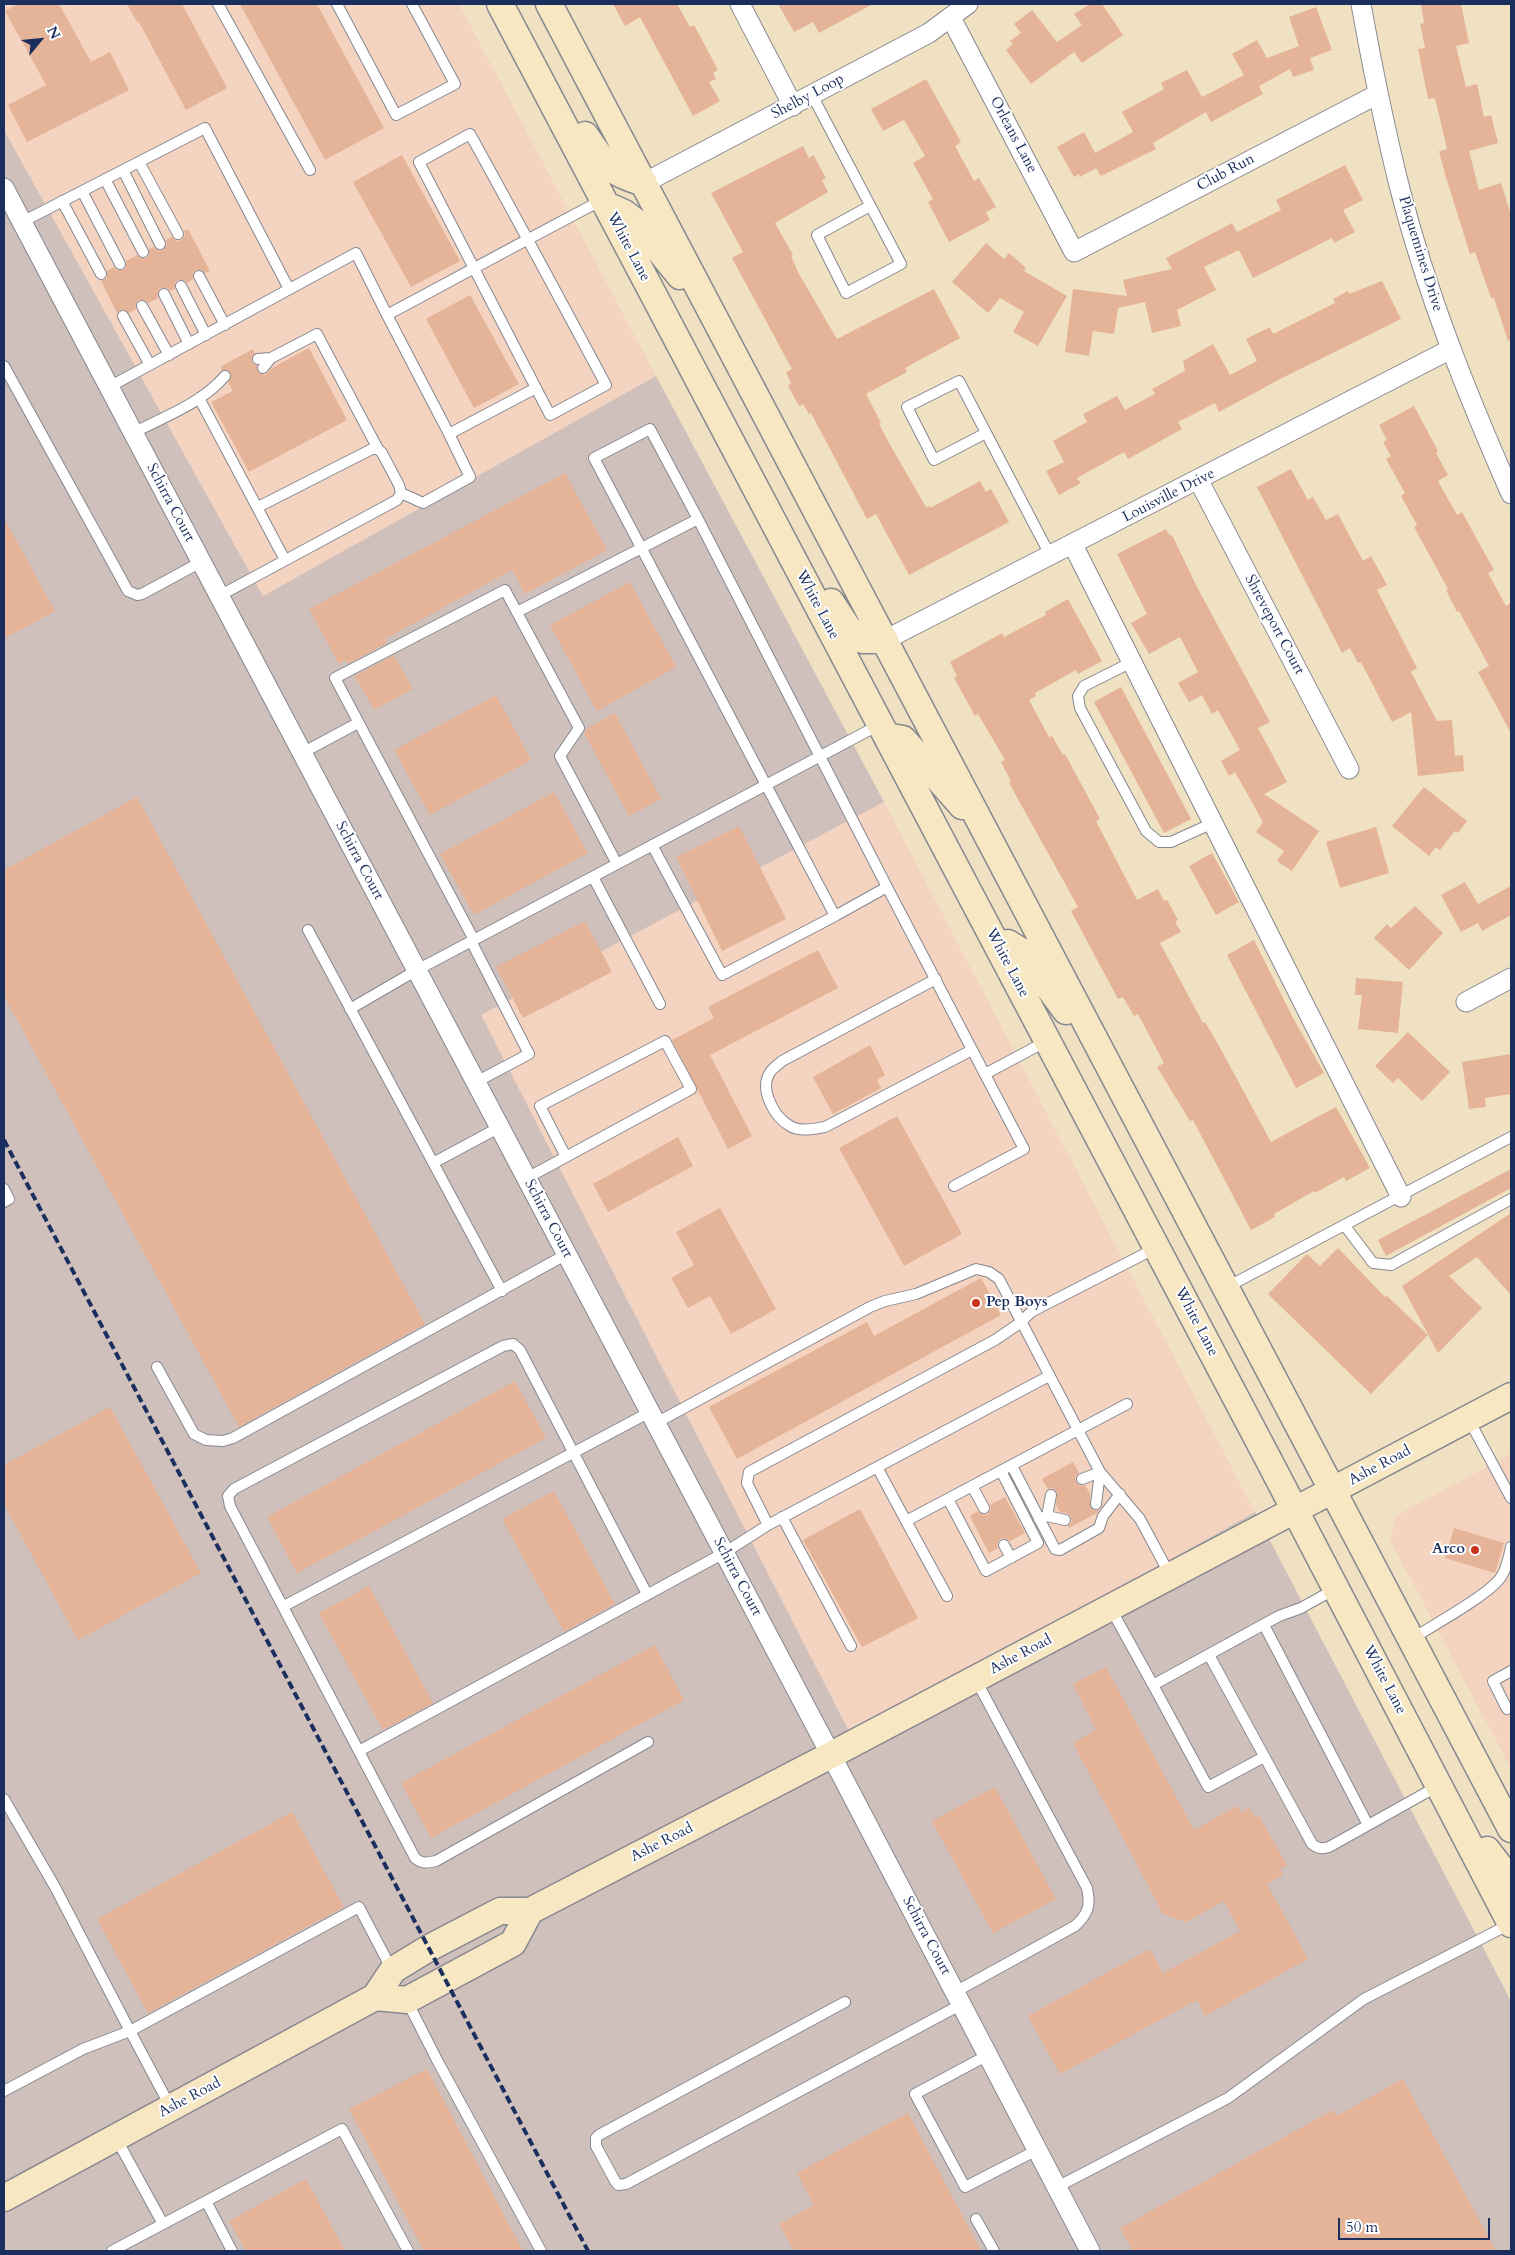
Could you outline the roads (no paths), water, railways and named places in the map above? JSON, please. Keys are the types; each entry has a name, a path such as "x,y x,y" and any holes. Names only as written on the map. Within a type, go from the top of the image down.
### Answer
{"main road":[{"name":"White Lane","path":"500,4 1295,1510 1511,1924"},
{"path":"550,4 1511,1829"},
{"path":"520,42 605,164 618,175 644,183"},
{"path":"605,202 636,222 717,321"},
{"path":"765,507 848,628 862,640 886,640"},
{"path":"884,731 902,739 990,838"},
{"path":"997,945 1008,943 1021,951 1116,1078"},
{"name":"Ashe Road","path":"4,2198 375,1997 392,1970 430,1948 500,1912 530,1911 975,1680 1511,1396"},
{"path":"1439,1785 1511,1881"},
{"path":"375,1997 407,2000 513,1943 530,1911"}],"street":[{"path":"740,4 793,106"},
{"name":"Shelby Loop","path":"644,183 929,33 968,4"},
{"name":"Plaquemines Drive","path":"1361,4 1378,94 1400,187 1425,273 1451,349 1511,494"},
{"name":"Orleans Lane","path":"951,18 1074,252"},
{"name":"Club Run","path":"1074,252 1378,94"},
{"name":"Schirra Court","path":"4,188 831,1755 1090,2251"},
{"name":"Louisville Drive","path":"886,640 1199,481 1451,349"},
{"name":"Shreveport Court","path":"1199,481 1349,769"},
{"path":"1073,545 1401,1197"},
{"path":"1466,1002 1511,978"}],"lane":[{"path":"218,4 310,170"},
{"path":"337,4 396,115 455,84 412,4"},
{"path":"812,95 901,264 846,293 817,235 870,206"},
{"path":"22,222 205,128 289,289"},
{"path":"470,134 606,385 550,415 474,268 419,162 470,134"},
{"path":"139,162 178,234"},
{"path":"123,170 160,244"},
{"path":"105,179 143,252"},
{"path":"82,191 120,264"},
{"path":"62,201 101,274"},
{"path":"387,314 528,239 605,202"},
{"path":"109,387 356,253 470,477 423,503 401,493"},
{"path":"199,276 225,324"},
{"path":"181,286 206,335"},
{"path":"164,294 189,344"},
{"path":"142,306 169,355"},
{"path":"123,316 150,365"},
{"path":"219,596 397,500 401,493 399,485 317,334 260,364"},
{"path":"4,366 128,591 137,595 142,594 201,562"},
{"path":"133,434 227,381"},
{"path":"986,433 934,460 907,407 959,381 1051,556"},
{"path":"449,434 536,388"},
{"path":"199,398 286,560"},
{"path":"836,916 594,458 650,429 1024,1149 954,1186"},
{"path":"258,507 372,449 378,449"},
{"path":"517,612 698,519"},
{"path":"476,1082 529,1054 472,940 335,678 505,590 579,728 560,756 617,864"},
{"path":"1132,662 1084,686 1078,696 1080,708 1146,831 1160,842 1171,842 1213,823"},
{"path":"302,753 358,723"},
{"path":"350,1008 472,940 820,756 884,731"},
{"path":"652,846 722,975 836,916 887,887"},
{"path":"593,877 660,1004"},
{"path":"308,930 502,1290"},
{"path":"936,979 782,1061 770,1072 766,1084 770,1103 778,1116 789,1126 803,1130 824,1127 972,1050"},
{"path":"527,1178 566,1157 691,1089 665,1041 540,1106 566,1157"},
{"path":"985,1074 1047,1041"},
{"path":"434,1163 500,1127"},
{"path":"1226,1288 1401,1197 1511,1137"},
{"path":"4,1189 9,1199 4,1202"},
{"path":"1345,1226 1373,1262 1391,1264 1511,1199"},
{"path":"768,1525 747,1483 749,1472 995,1340 1020,1323 1031,1312 1157,1248"},
{"path":"157,1367 194,1434 206,1440 222,1441 247,1432 567,1254"},
{"path":"284,1606 574,1452 653,1417 870,1307 885,1301 916,1294 976,1269 989,1272 999,1279 1020,1323 1100,1472 1140,1519 1170,1576"},
{"path":"647,1594 520,1350 513,1344 508,1344 494,1350 230,1492 228,1501 230,1506 415,1858 420,1862 436,1861 648,1742"},
{"path":"359,1751 724,1553 782,1517 1049,1376"},
{"path":"906,1521 1127,1404"},
{"path":"1469,1419 1511,1498"},
{"path":"1012,1466 1043,1518 1054,1549 1060,1550 1099,1528 1103,1516 1120,1494"},
{"path":"877,1467 947,1596"},
{"path":"948,1499 986,1571 1011,1558 1038,1543 1001,1471"},
{"path":"1082,1479 1100,1472"},
{"path":"1090,1493 1100,1472"},
{"path":"1096,1504 1100,1472"},
{"path":"972,1486 984,1508"},
{"path":"1043,1518 1051,1496"},
{"path":"1043,1518 1059,1510"},
{"path":"782,1517 851,1646"},
{"path":"1043,1518 1065,1520"},
{"path":"1004,1544 1011,1558"},
{"path":"1412,1639 1483,1594 1501,1578 1507,1565 1511,1547"},
{"path":"1153,1685 1264,1625 1336,1589"},
{"path":"1111,1608 1208,1787 1264,1757"},
{"path":"1264,1625 1368,1825"},
{"path":"1208,1655 1312,1844 1316,1847 1321,1849 1329,1847 1439,1785"},
{"path":"1510,1711 1492,1681 1511,1671"},
{"path":"845,2002 599,2135 596,2138 596,2146 618,2185 626,2184 958,1998 1075,1926 1086,1916 1090,1902 1087,1888 975,1680"},
{"path":"4,1799 55,1887 171,2108"},
{"path":"4,2091 83,2049 130,2031 359,1907 437,2060 541,2251"},
{"path":"1057,2187 1228,2098 1364,1999 1511,1924"},
{"path":"988,2054 915,2094 964,2187 1037,2150"},
{"path":"112,2251 342,2129 408,2251"},
{"path":"116,2138 163,2224"},
{"path":"206,2201 232,2251"},
{"path":"976,2219 994,2251"}],"railway":[{"path":"4,1140 588,2251"}],"place":[{"name":"Pep Boys","path":"976,1303"},
{"name":"Arco","path":"1475,1550"}]}
